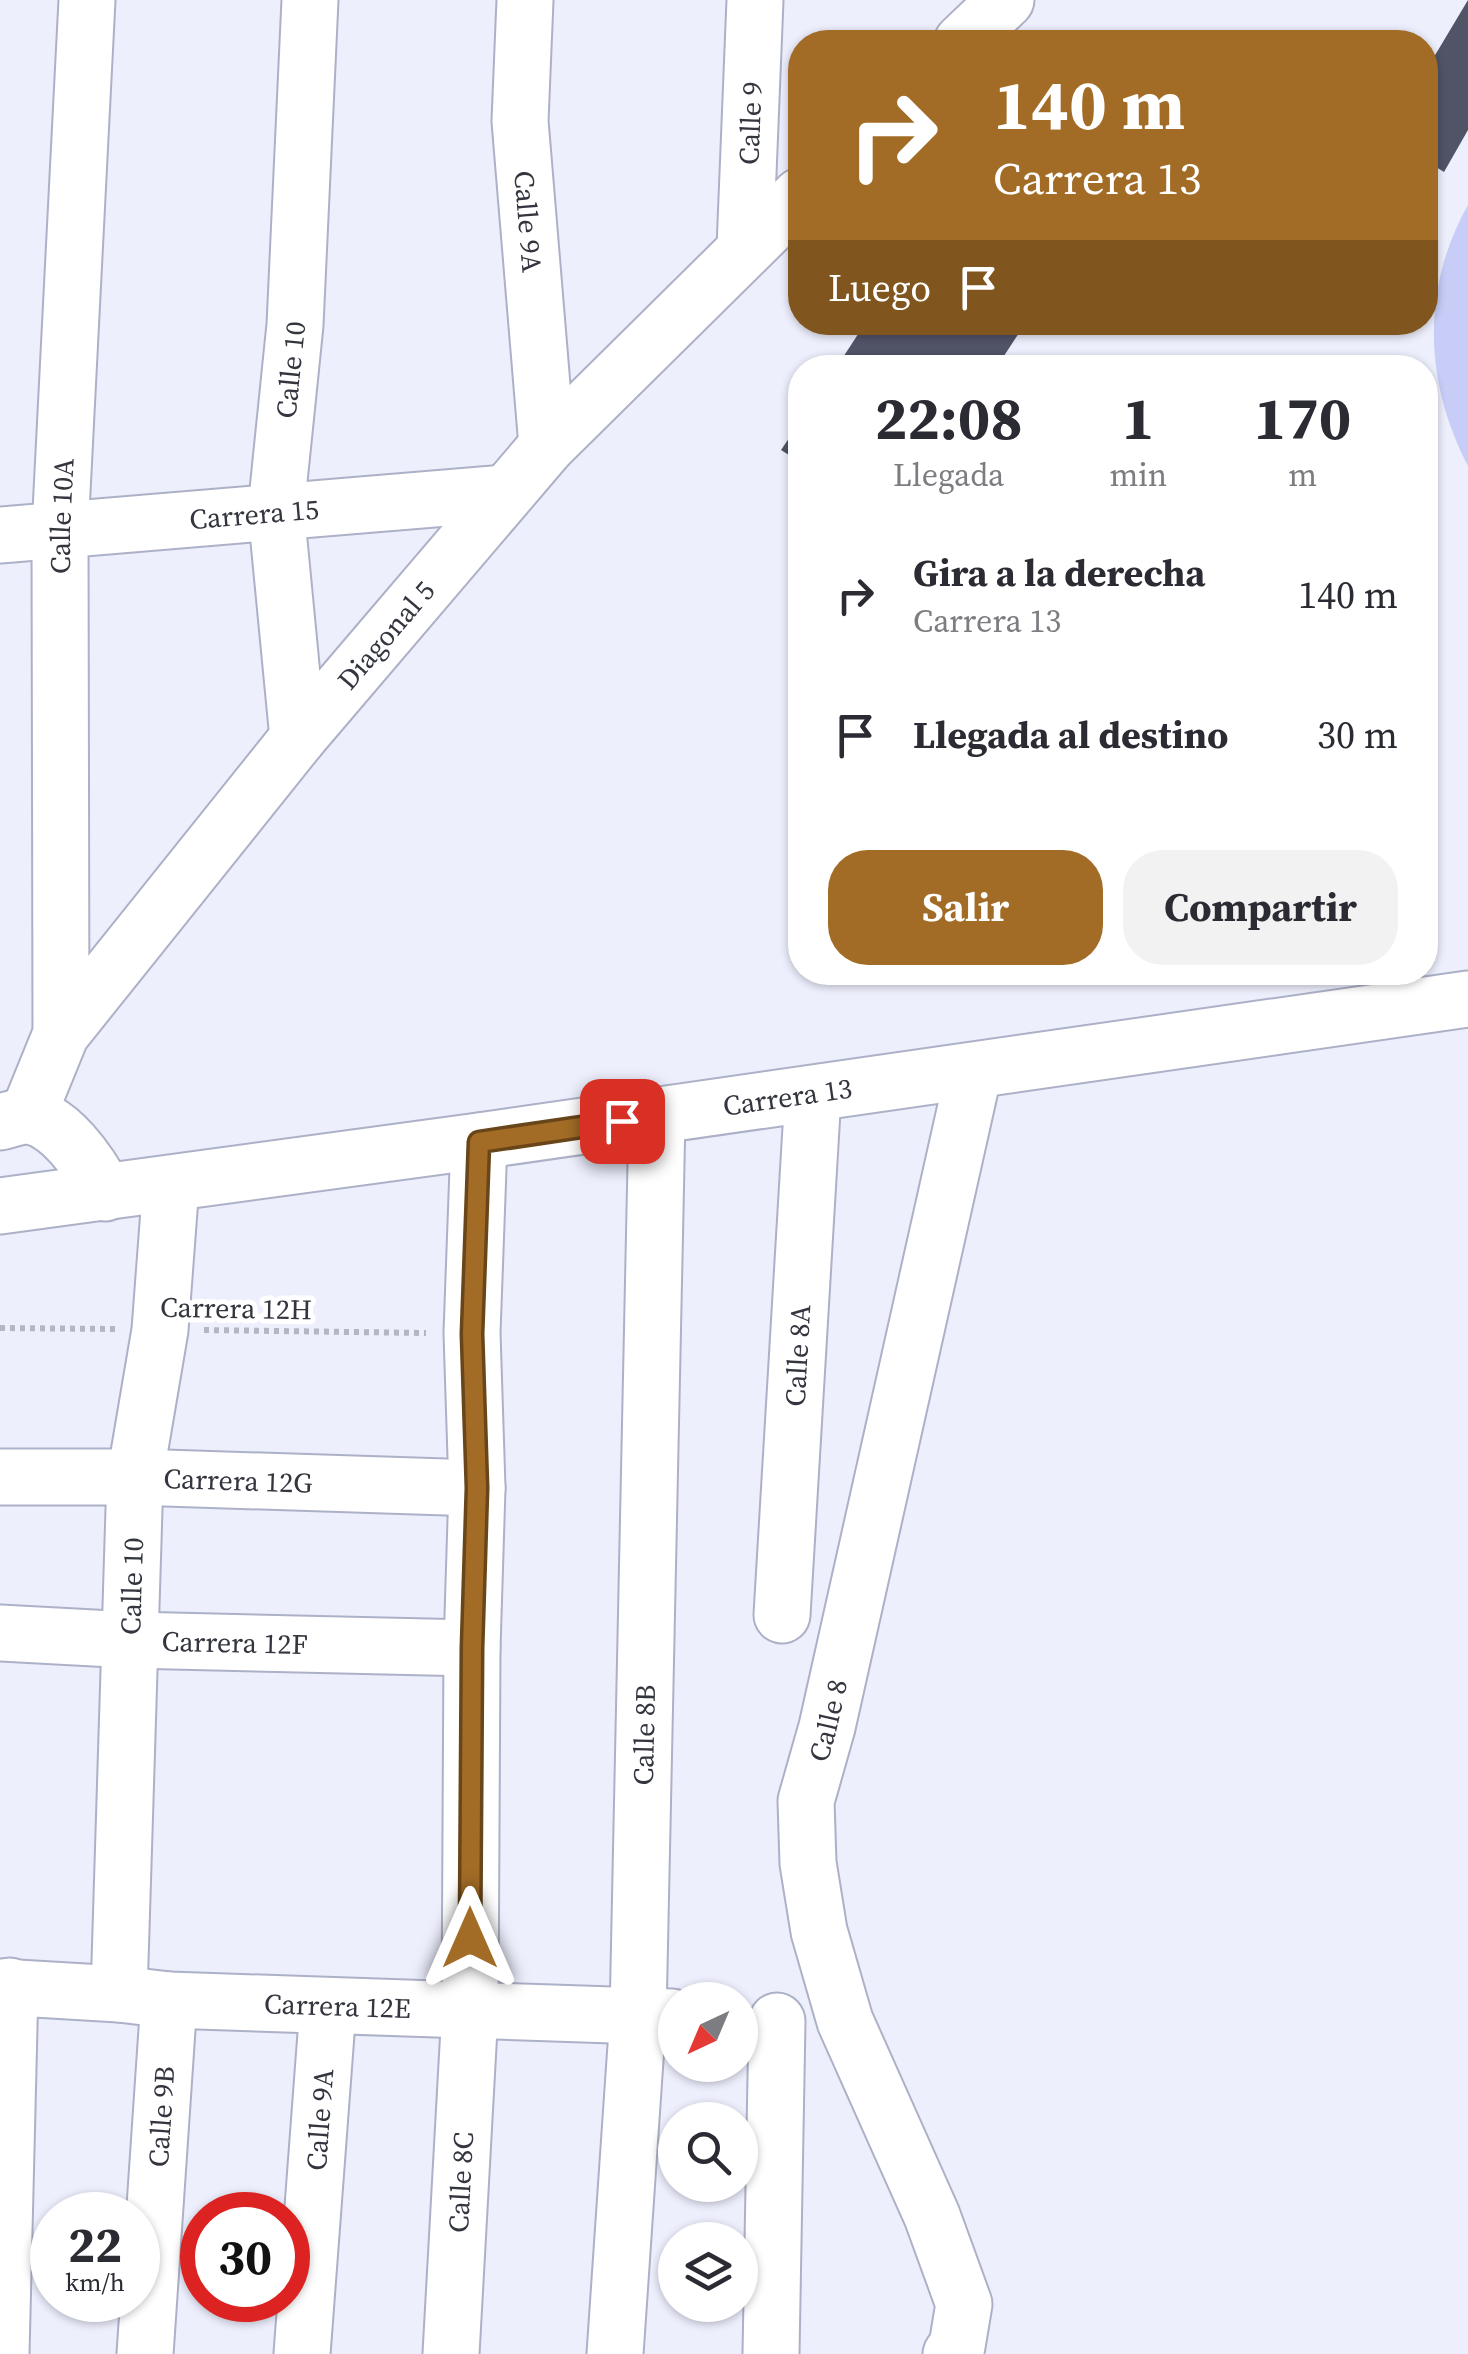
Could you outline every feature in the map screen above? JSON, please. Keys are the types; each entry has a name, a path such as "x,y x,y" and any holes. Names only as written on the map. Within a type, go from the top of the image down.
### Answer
{"street":[{"name":"Calle 10A","path":"61,1034 60,531 87,0"},
{"name":"Calle 10","path":"298,738 276,510 295,325 310,0"},
{"name":"Calle 9A","path":"525,0 520,120 548,446"},
{"name":"Calle 9","path":"744,248 754,0"},
{"name":"Diagonal 5","path":"14,1119 61,1034 298,738 548,446 788,207"},
{"name":"Carrera 15","path":"0,535 506,493"},
{"name":"Carrera 13","path":"0,1206 479,1142 1468,999"},
{"name":"Calle 8","path":"951,2354 958,2346 964,2304 932,2216 845,2021 819,1931 808,1863 806,1801 827,1727 974,1071"},
{"name":"Calle 8A","path":"782,1615 813,1094"},
{"name":"Calle 8B","path":"615,2354 657,2017 657,1116"},
{"path":"14,1119 54,1129 77,1147 105,1193"},
{"path":"470,2010 477,1488 472,1334 479,1142"},
{"name":"Calle 10","path":"144,1997 131,1640 135,1477 160,1330 172,1184"},
{"name":"Carrera 12G","path":"0,1477 135,1477 477,1488"},
{"name":"Carrera 12F","path":"0,1633 472,1648"},
{"path":"1,2354 5,1987"},
{"name":"Carrera 12E","path":"5,1987 328,2007 657,2017"},
{"name":"Calle 9B","path":"144,1997 145,2354"},
{"name":"Calle 9A","path":"302,2354 328,2007"},
{"name":"Calle 8C","path":"451,2354 470,2010"},
{"path":"771,2354 758,2020 845,2021"}],"path":[{"name":"Carrera 12H","path":"0,1328 472,1334"}],"shaded area":[{"path":"1468,205 1468,466 1443,401 1435,355 1438,291 1453,237"}],"building":[{"path":"1468,0 1468,130 1444,172 1438,168 1438,50"},
{"path":"858,335 1018,335 1005,355 844,355"}],"route":[{"path":"470,1938 477,1488 472,1334 479,1142 622,1121"}]}
